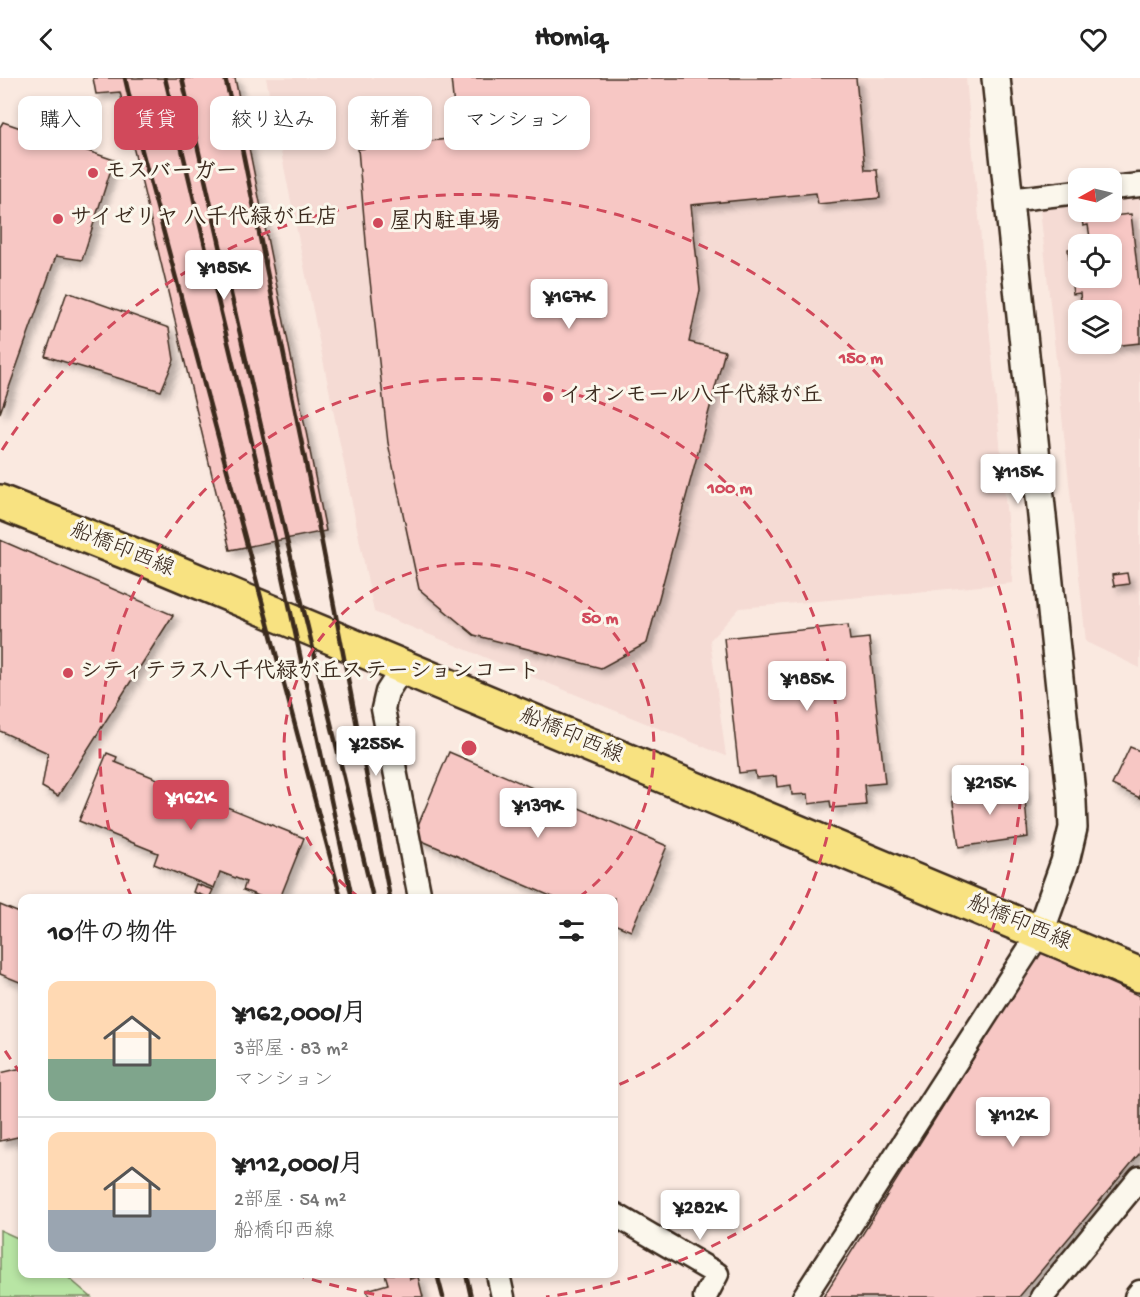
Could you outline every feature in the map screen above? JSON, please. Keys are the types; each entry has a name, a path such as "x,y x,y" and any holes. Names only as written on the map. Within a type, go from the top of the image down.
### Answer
{"main road":[{"name":"船橋印西線","path":"0,502 159,565 1140,975"}],"street":[{"path":"804,1297 1040,932 1065,862 1073,828 996,78"},
{"path":"1122,187 1140,185"},
{"path":"1008,200 1068,193"},
{"path":"403,667 387,692 383,709 419,894"},
{"path":"1042,1297 1140,1178"},
{"path":"618,1216 717,1275 705,1297"},
{"path":"499,1278 503,1297"},
{"path":"1136,1297 1140,1292"}],"shaded area":[{"name":"イオンモール八千代緑が丘","path":"266,78 966,78 1013,583 740,608 710,640 726,756 374,612 281,150 336,150 336,96 270,96"},
{"path":"1140,198 1140,668 1086,642 1040,209 1068,205 1068,222 1122,222 1122,200"}],"green space":[{"path":"0,1230 18,1238 18,1278 69,1278 91,1297 0,1297"}],"building":[{"path":"93,78 235,78 239,96 210,96 210,150 249,150 326,531 230,550 134,150 198,150 198,96 121,96 120,92 96,94"},
{"name":"イオンモール八千代緑が丘","path":"451,78 856,78 865,170 877,170 880,198 818,204 816,193 691,205 700,290 689,342 725,351 647,643 601,668 474,635 419,589 388,443 358,150 432,150 432,141 444,139 444,150 590,150 590,96 453,96"},
{"path":"3,122 18,127 18,150 85,150 114,160 82,260 56,256 0,413 0,127"},
{"path":"1131,214 1140,292 1140,343 1122,345 1122,300 1081,300 1080,293 1073,294 1072,288 1122,288 1122,234 1089,234 1088,225 1083,226 1082,222 1122,222 1122,215"},
{"path":"67,292 169,328 174,360 161,391 45,356"},
{"name":"シティテラス八千代緑が丘ステーションコート","path":"0,540 173,615 58,796 42,787 48,753 0,731"},
{"path":"1127,573 1129,584 1114,586 1112,575"},
{"path":"848,625 850,640 869,638 885,783 864,785 866,805 831,808 830,801 809,804 808,794 792,795 791,785 777,787 776,776 756,778 755,771 739,773 724,638"},
{"path":"1130,747 1140,751 1140,798 1112,785"},
{"path":"449,752 667,846 631,931 618,926 618,894 546,894 413,837"},
{"path":"107,753 117,757 115,762 304,838 282,894 254,894 243,890 246,882 220,872 214,888 154,864 158,853 79,821"},
{"path":"1024,787 1028,837 959,847 952,795"},
{"path":"196,884 213,890 211,894 193,892"},
{"path":"0,905 18,912 18,981 0,974"},
{"path":"1040,952 1140,996 1140,1153 1019,1297 823,1297"},
{"path":"18,1069 18,1137 0,1141 0,1073"},
{"path":"386,1278 418,1278 423,1297 369,1297 367,1290 388,1284"}],"railway":[{"path":"125,78 141,147 340,894"},
{"path":"165,78 277,548 351,894"},
{"path":"182,78 288,545 372,894"},
{"path":"225,78 238,129 321,538 389,894"},
{"path":"438,1278 443,1297"},
{"path":"467,1278 471,1297"}],"place":[{"name":"モスバーガー","path":"93,173"},
{"name":"サイゼリヤ 八千代緑が丘店","path":"58,219"},
{"name":"屋内駐車場","path":"378,223"},
{"name":"イオンモール八千代緑が丘","path":"548,397"},
{"name":"シティテラス八千代緑が丘ステーションコート","path":"68,673"}]}
